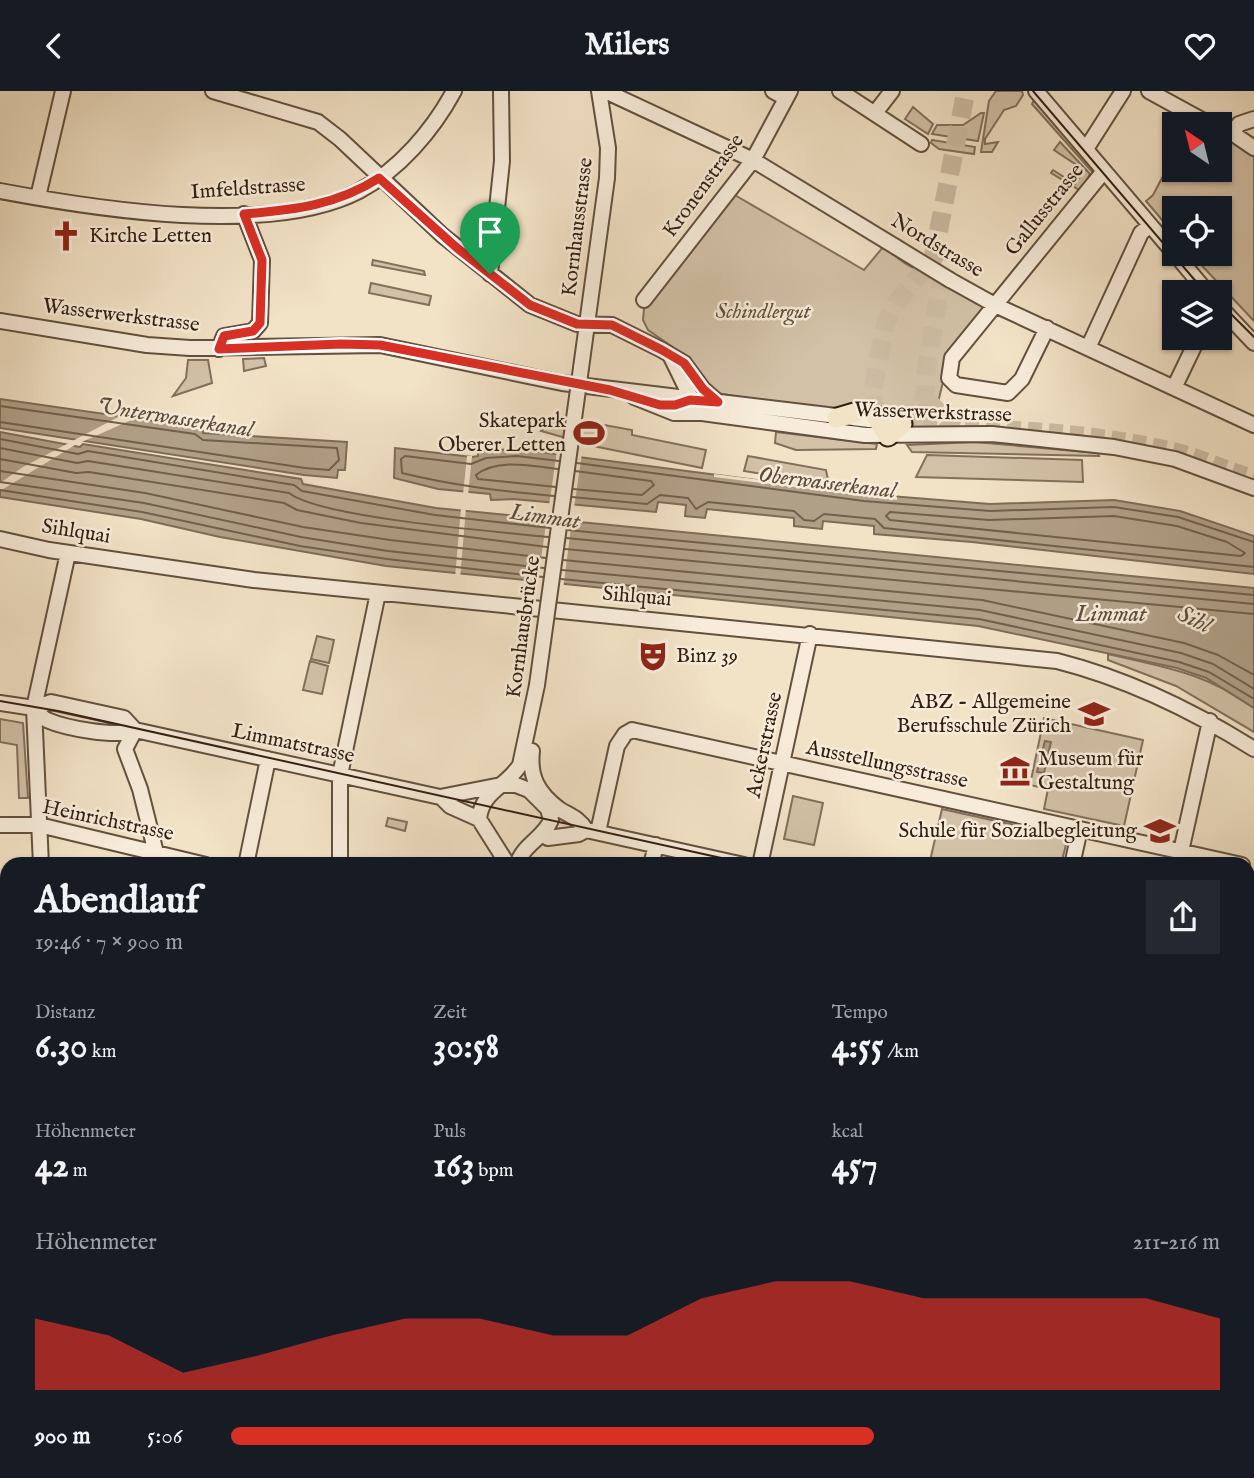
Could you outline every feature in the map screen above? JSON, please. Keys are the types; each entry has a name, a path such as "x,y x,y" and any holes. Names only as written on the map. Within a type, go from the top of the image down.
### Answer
{"street":[{"path":"38,198 63,91"},
{"path":"213,91 317,122 340,139 457,248 537,309 565,321 612,325 684,363 698,383 718,402"},
{"name":"Imfeldstrasse","path":"0,191 156,213 244,214 314,207 359,190 379,178 423,136 454,91"},
{"path":"490,274 502,160 501,91"},
{"name":"Kornhausstrasse","path":"581,368 608,164 599,91"},
{"name":"Nordstrasse","path":"605,91 753,160 995,305 1254,425"},
{"path":"840,91 921,144"},
{"path":"875,113 892,91"},
{"path":"1036,91 1162,240"},
{"path":"1086,149 1124,91"},
{"path":"1149,91 1187,112"},
{"name":"Kronenstrasse","path":"644,300 753,160 783,94"},
{"path":"1232,128 1254,119"},
{"path":"1232,135 1254,148"},
{"name":"Gallusstrasse","path":"1047,328 1015,389 1008,393 956,385 949,378 952,358 1104,171"},
{"path":"219,349 224,336 253,331 259,325 262,260 244,214"},
{"path":"1088,348 1141,233 1150,225"},
{"path":"1184,266 1197,280"},
{"path":"1232,319 1251,336"},
{"name":"Wasserwerkstrasse","path":"0,321 147,345 219,349 380,345 661,399 718,402 846,416 886,424"},
{"path":"1174,388 1192,350"},
{"path":"670,355 690,400 702,413"},
{"name":"Kornhausbrücke","path":"531,725 581,368"},
{"path":"661,399 674,385 676,369"},
{"path":"690,400 698,383"},
{"name":"Wasserwerkstrasse","path":"661,399 674,412 886,424 1115,447 1175,459 1254,488"},
{"name":"Sihlquai","path":"0,540 68,553 254,580 1057,661 1120,679 1210,721 1254,749"},
{"path":"41,857 34,708 68,553"},
{"path":"340,857 340,775 378,593"},
{"name":"Ackerstrasse","path":"762,857 810,634"},
{"name":"Limmatstrasse","path":"0,703 34,708 47,720 120,735 135,730 441,797"},
{"path":"1179,857 1210,721"},
{"path":"478,819 484,799 520,765 531,725"},
{"path":"531,725 532,778 540,791 560,810 592,831"},
{"path":"135,730 125,749 140,789 157,857"},
{"name":"Ausstellungsstrasse","path":"592,831 617,746 625,734 632,730 1080,829 1176,857"},
{"path":"249,857 268,759"},
{"path":"441,797 501,785 529,790 549,811 550,823 520,857"},
{"path":"441,797 450,806 478,819 503,857"},
{"path":"548,838 559,825 560,810"},
{"name":"Heinrichstrasse","path":"0,825 39,825 153,857"},
{"path":"1074,857 1080,829"},
{"path":"531,845 548,838 592,831 709,857"},
{"path":"653,857 656,845"}],"green space":[{"path":"996,91 1022,91 1023,95 1016,106 1004,110 985,139 985,144 998,142 992,152 981,152 989,101"},
{"path":"1034,100 1096,172 1094,174 1032,104"},
{"path":"913,107 933,124 928,134 905,119"},
{"path":"984,113 978,141 932,134 937,125 963,125"},
{"path":"1232,139 1254,150 1254,321 1232,298 1232,280 1215,280 1202,266 1232,266 1232,196 1162,196 1162,220 1146,201 1153,195 1162,178 1162,182 1232,182"},
{"path":"932,140 975,147 974,154 939,149 931,143"},
{"path":"1060,142 1090,174 1081,191 1051,173 1053,170 1075,184 1084,170 1054,150"},
{"name":"Schindlergut","path":"733,194 864,270 883,247 906,264 987,307 948,361 930,436 911,436 897,418 813,410 717,393 708,386 684,355 648,330 643,320 644,309"},
{"path":"373,260 424,271 425,275 372,265"},
{"path":"371,283 431,296 429,305 369,293"},
{"path":"264,358 266,366 244,371 243,359"},
{"path":"188,360 208,360 212,383 173,396 186,378"},
{"path":"555,416 632,430 632,435 706,450 702,468 598,447 541,431"},
{"path":"776,432 877,444 876,449 796,450 775,443"},
{"path":"975,442 1098,453 1099,456 912,452 907,445"},
{"path":"927,455 1082,460 1083,482 916,477"},
{"path":"748,456 826,470 829,485 744,471"},
{"path":"317,636 334,640 329,663 311,659"},
{"path":"1108,654 1184,673 1237,696 1254,708 1254,732 1176,686 1108,660"},
{"path":"310,661 328,666 322,694 303,690"},
{"path":"1044,718 1143,740 1124,826 1044,809 1048,789 1030,785"},
{"path":"0,719 23,723 28,798 19,798 17,745 0,742"},
{"path":"793,796 823,803 814,845 784,839"},
{"path":"942,809 1068,837 1063,857 931,857"},
{"path":"388,818 407,822 405,831 386,826"}],"water":[{"path":"0,399 203,428 203,433 347,442 345,470 338,470 337,478 304,475 0,428"},
{"name":"Limmat","path":"0,432 80,447 83,444 301,479 303,484 436,508 1254,588 1254,708 1206,678 1177,668 978,626 386,566 220,537 141,519 0,497"},
{"name":"Limmat","path":"395,448 472,457 478,456 478,451 517,449 865,494 990,504 1114,500 1180,511 1254,536 1254,574 972,542 874,534 874,526 823,521 822,529 794,526 794,518 707,509 705,518 685,516 686,505 658,502 656,512 513,499 491,500 490,494 438,489 394,478"},
{"path":"1045,741 1051,742 1044,773 1037,772"}],"pier":[{"path":"124,414 138,417 75,445 0,491 0,483 23,467"},
{"path":"557,450 582,453 574,508 549,506"},
{"path":"467,456 472,456 468,495 463,494"},
{"path":"714,474 897,497 897,500 714,477"},
{"path":"461,508 466,508 460,579 455,578"},
{"path":"547,517 572,520 563,590 537,587"}],"tunnel":[{"path":"876,416 872,395 886,322 897,302 933,259 966,91"},
{"path":"902,424 920,408 925,398 926,372 945,257"},
{"path":"925,398 946,420 960,425"},
{"path":"902,424 1004,427 1106,437 1183,452 1254,476"}],"tram line":[{"path":"1033,91 1195,280"},
{"path":"1232,315 1254,337"},
{"path":"0,701 58,711 717,857"}],"place":[{"name":"Kirche Letten","path":"66,236"},
{"name":"Skatepark Oberer Letten","path":"589,433"},
{"name":"Binz 39","path":"653,656"},
{"name":"ABZ - Allgemeine Berufsschule Zürich","path":"1094,714"},
{"name":"Museum für Gestaltung","path":"1015,771"},
{"name":"Schule für Sozialbegleitung","path":"1160,831"}],"route":[{"path":"379,178 490,274 530,305 565,321 612,325 662,350 684,363 703,389 718,402 690,400 675,405 660,405 610,390 562,383 380,345 219,349 224,336 253,331 260,323 262,260 255,240 247,228 244,214 314,207 338,200 379,178"}],"water label":[{"name":"Unterwasserkanal","path":"175,418"},
{"name":"Oberwasserkanal","path":"827,483"},
{"name":"Sihl","path":"1194,620"}]}
